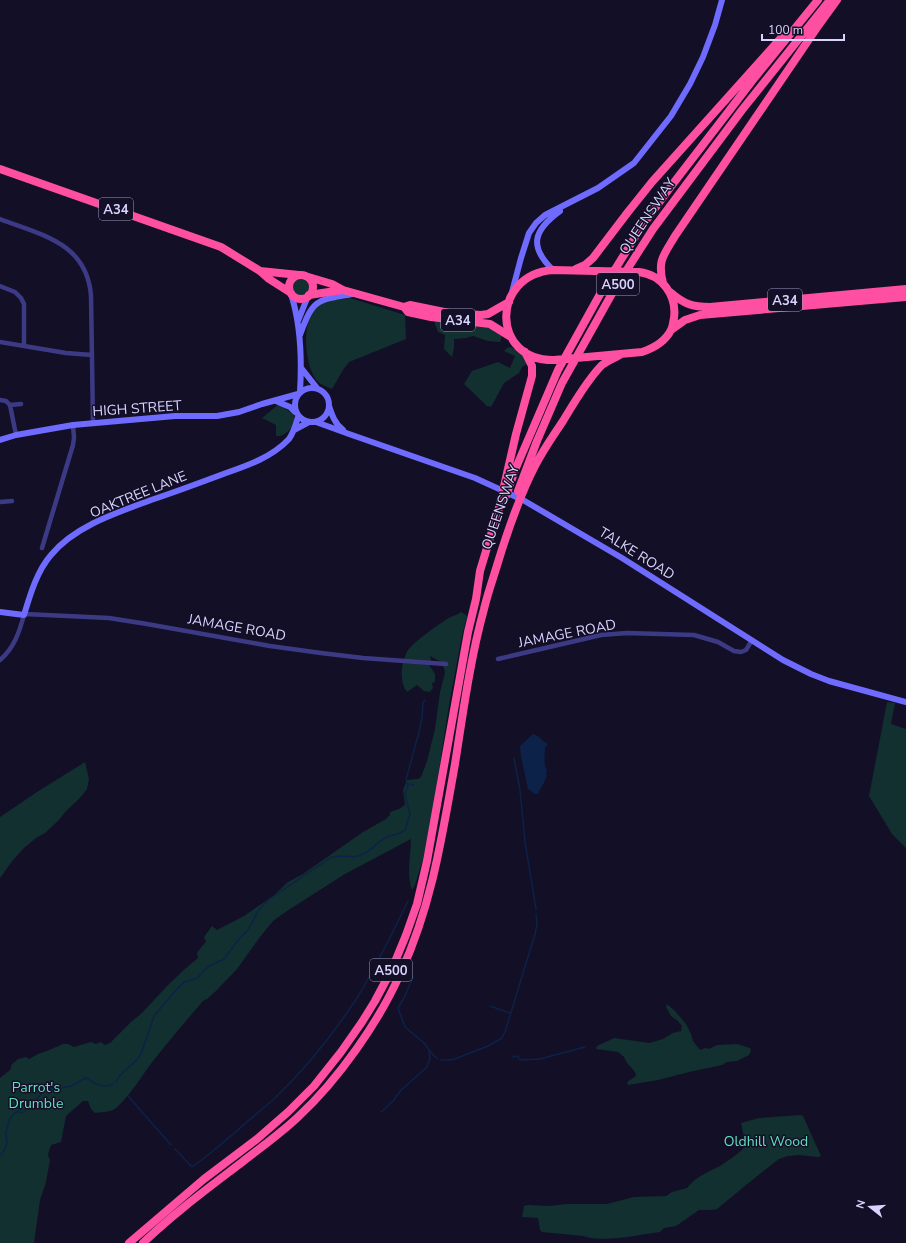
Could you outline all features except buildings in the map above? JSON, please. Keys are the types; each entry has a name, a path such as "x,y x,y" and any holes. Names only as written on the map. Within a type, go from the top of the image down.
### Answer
{"highway":[{"name":"A500","path":"573,270 585,265 594,258 652,182 817,0"},
{"name":"QUEENSWAY","path":"476,599 494,533 515,470 558,370 604,287 642,226 672,185 817,0"},
{"name":"QUEENSWAY","path":"484,610 491,578 508,520 537,441 562,383 614,290 653,229 689,179 830,0"},
{"path":"663,283 660,266 662,258 837,0"},
{"name":"A34","path":"0,169 222,247 291,293"},
{"path":"476,599 480,571 532,376 532,366 525,352 510,337 506,316 510,299 520,284 533,274 553,270 643,272 653,276 663,283 669,291 674,306 674,317 671,330 660,344 653,348 642,352 620,355 554,360 538,358 525,352"},
{"name":"A34","path":"260,271 303,275 332,284 343,290 404,307 410,305 449,313 488,314 510,299"},
{"path":"303,275 310,280 312,286 311,292 308,296 298,298 291,293 289,286 290,281 293,278 303,275"},
{"name":"A34","path":"669,291 683,303 697,307 906,289"},
{"name":"A34","path":"308,296 343,290"},
{"name":"A34","path":"671,330 686,320 700,315 906,297"},
{"name":"A34","path":"404,307 408,312 431,317 490,324 510,337"},
{"path":"484,610 517,506 536,465 572,407 593,377 604,364 620,355"},
{"name":"A500","path":"129,1243 204,1179 257,1139 288,1112 314,1086 341,1052 375,1001 392,969 406,935 417,904 428,861 468,632 476,599"},
{"name":"A500","path":"143,1243 162,1225 299,1116 322,1092 365,1036 401,973 415,938 431,889 438,859 472,664 484,610"}],"street":[{"path":"510,299 521,258 532,228 536,223 545,215 598,188 634,163 671,116 690,84 703,57 715,25 722,0"},
{"path":"553,270 538,252 538,235 547,222 570,203"},
{"path":"0,219 53,239 69,250 81,264 91,286 93,423"},
{"path":"0,286 15,292 24,304 24,346"},
{"path":"291,293 298,321 302,369 299,393 294,407 297,415"},
{"path":"299,337 307,316 313,306 326,298 356,293"},
{"path":"298,321 308,296"},
{"path":"0,342 66,353 92,355"},
{"path":"302,369 317,388"},
{"path":"275,401 290,407 297,415 309,422 316,422 326,415 329,400 322,390 310,388 299,393"},
{"name":"HIGH STREET","path":"0,440 16,435 73,425 175,416 217,416 240,412 299,393"},
{"path":"0,400 6,401 10,405 16,435"},
{"path":"10,405 21,404"},
{"name":"TALKE ROAD","path":"329,406 338,426 349,434"},
{"name":"OAKTREE LANE","path":"24,614 43,566 51,554 72,536 109,516 255,463 278,449 290,438 294,430 297,415"},
{"name":"OAKTREE LANE","path":"294,430 309,422"},
{"name":"TALKE ROAD","path":"316,422 476,478 523,500 622,558 783,660 811,674 843,686 906,702"},
{"path":"42,548 73,445 73,425"},
{"path":"0,502 12,502"},
{"name":"JAMAGE ROAD","path":"0,612 109,618 270,646 363,658 446,664"},
{"path":"0,660 6,655 16,641 24,614"},
{"name":"JAMAGE ROAD","path":"498,659 601,635 627,633 694,635 718,642 734,651 741,652 746,650 752,640"}],"green space":[{"path":"301,279 307,281 309,287 307,293 301,295 295,293 293,287 295,281"},
{"path":"350,298 405,315 406,339 349,362 332,389 317,381 312,373 307,354 306,334 311,316 318,306 331,300"},
{"path":"434,321 479,325 492,329 502,336 500,342 488,341 473,336 454,339 452,357 444,349 445,335 438,332"},
{"path":"511,347 523,354 528,363 522,367 519,373 504,383 491,407 487,406 464,384 472,371 498,362 510,368 515,356 504,351"},
{"path":"279,404 294,415 295,422 290,430 285,434 276,436 276,425 262,418"},
{"name":"Parrot's Drumble","path":"461,612 467,617 449,705 433,809 423,859 412,890 409,878 411,839 345,874 273,921 237,969 216,991 203,1001 117,1107 111,1111 95,1113 91,1109 88,1101 83,1101 66,1116 61,1142 51,1145 48,1155 50,1160 46,1182 40,1200 34,1243 0,1243 0,1078 10,1070 12,1064 18,1059 26,1057 29,1059 63,1044 68,1044 74,1047 91,1042 96,1044 101,1042 105,1045 110,1043 142,1013 167,986 198,958 197,953 206,942 204,937 212,926 217,930 244,916 273,896 288,882 303,874 363,832 386,819 390,815 390,812 405,805 403,790 407,780 418,779 421,777 427,761 435,729 440,692 445,673 441,662 430,656 431,659 429,665 435,674 435,682 432,683 433,688 430,692 424,691 417,685 407,692 402,678 402,668 406,654 408,650 426,633 447,619"},
{"path":"887,702 895,703 891,724 906,729 906,848 892,834 869,796"},
{"path":"85,762 89,779 87,789 58,821 45,833 24,848 0,878 0,817"},
{"path":"667,1004 686,1024 693,1041 700,1050 705,1048 709,1049 717,1045 737,1044 750,1048 751,1051 749,1055 737,1061 727,1062 722,1065 658,1080 628,1085 627,1082 636,1076 635,1072 624,1057 618,1052 596,1049 597,1046 614,1038 649,1043 681,1031 682,1026 671,1016 666,1007"},
{"name":"Oldhill Wood","path":"803,1116 821,1156 799,1155 779,1159 717,1209 699,1210 676,1226 664,1228 660,1232 611,1239 591,1238 542,1232 540,1230 538,1218 522,1217 524,1206 528,1205 549,1206 567,1204 607,1204 634,1197 666,1196 672,1192 687,1188 698,1178 720,1166 743,1149 745,1143 741,1123 759,1118"}],"water":[{"path":"533,734 548,744 545,748 545,765 547,776 538,794 535,794 528,789 520,746"}],"waterway":[{"path":"116,1082 121,1074 135,1062 141,1054 154,1016 184,982 197,978 209,966 224,959 248,930 258,911 268,900 330,858 336,856 363,855 383,839 401,833 405,830 410,814 405,794 408,787 406,780 419,732 423,703 425,700"},
{"path":"514,758 520,790 525,842 536,909"},
{"path":"408,784 414,785"},
{"path":"175,1149 192,1167 228,1139 287,1086 319,1050 357,998 390,938 408,901"},
{"path":"441,1060 452,1060 488,1046 502,1038 535,934 537,925 536,914"},
{"path":"413,977 398,1008 405,1027 424,1043 438,1059"},
{"path":"490,1006 510,1013"},
{"path":"513,1057 518,1056 519,1059 522,1060 540,1059 585,1047"},
{"path":"381,1112 393,1101 401,1090 426,1068 430,1059 429,1051"},
{"path":"0,1155 4,1151 6,1145 6,1132 12,1116 18,1111 22,1113 25,1111 45,1090 49,1088 71,1086 86,1078 98,1085 106,1086 113,1084"},
{"path":"128,1096 171,1145"}]}
